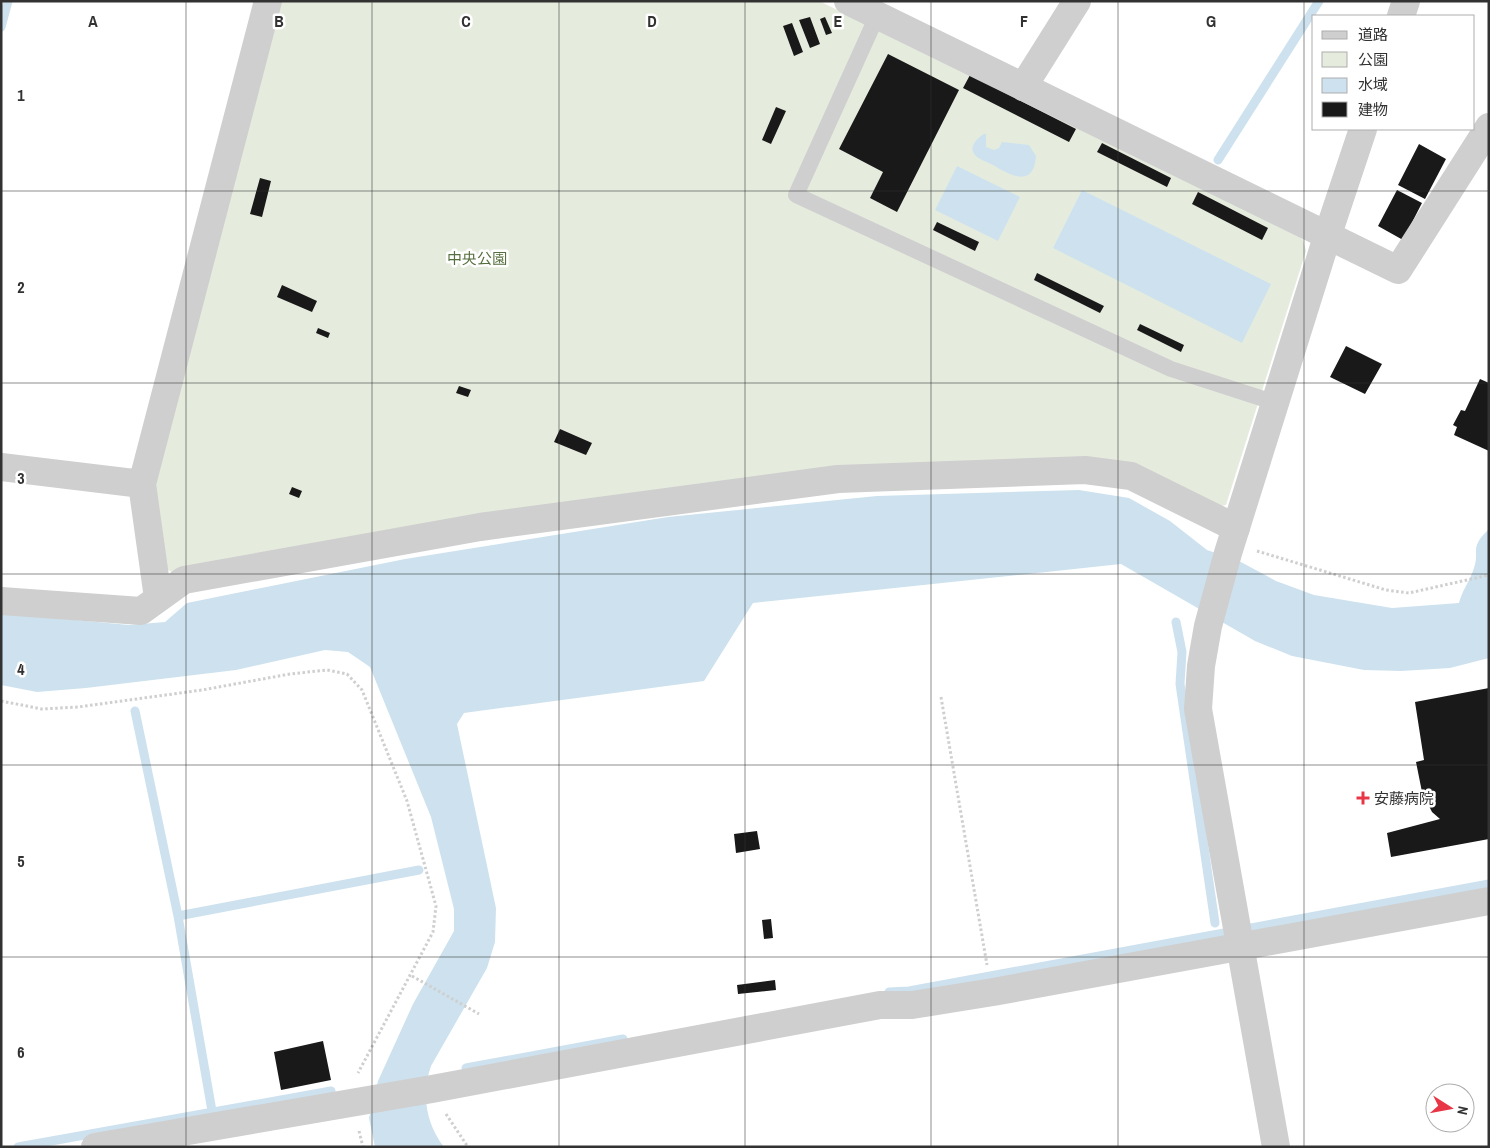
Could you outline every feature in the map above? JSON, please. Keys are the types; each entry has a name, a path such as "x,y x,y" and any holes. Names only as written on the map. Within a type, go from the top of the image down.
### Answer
{"street":[{"path":"158,598 142,484 268,1"},
{"path":"848,1 1326,237 1398,270 1489,127"},
{"path":"1023,87 1077,1"},
{"path":"1401,15 1406,1"},
{"path":"1276,1147 1198,709 1201,666 1208,626 1232,541 1326,237 1363,130"},
{"path":"1,467 142,484"},
{"path":"1,601 140,611 184,580 480,527 838,479 1085,470 1131,476 1232,541"},
{"path":"94,1147 191,1139 355,1100 436,1087 880,1005 912,1005 1238,934 1489,901"}],"lane":[{"path":"877,16 796,195 1171,369 1276,403"}],"path":[{"path":"1232,541 1386,590 1409,593 1489,575"},
{"path":"1,701 42,709 78,707 202,690 290,674 327,670 348,674 362,690 407,801 436,906 433,932 412,976 356,1076 355,1100"},
{"path":"941,697 988,966"},
{"path":"412,976 479,1014"},
{"path":"436,1087 446,1116 468,1147"}],"green space":[{"name":"中央公園","path":"278,1 819,1 1295,232 1303,240 1306,251 1226,505 1215,507 1085,459 175,574 165,568 153,486"}],"water":[{"path":"986,134 986,147 994,150 999,148 1002,142 1029,145 1036,156 1031,172 1026,176 1020,177 1007,173 973,153 972,150 976,141"},
{"path":"957,166 1020,197 998,241 935,210"},
{"path":"1082,190 1271,284 1242,343 1053,248"},
{"path":"1079,490 1129,498 1170,521 1207,550 1239,561 1276,581 1314,595 1392,608 1459,603 1473,571 1479,541 1489,529 1489,658 1450,668 1401,671 1364,670 1292,656 1255,641 1121,564 753,603 704,681 464,713 457,724 496,908 495,942 487,968 431,1066 428,1077 426,1098 429,1119 444,1147 375,1147 369,1118 378,1081 413,1004 454,931 454,909 431,817 370,667 348,652 325,650 236,670 86,688 37,692 1,685 1,613 129,625 165,622 187,603 405,559 668,517 877,496"}],"building":[{"path":"810,17 820,44 810,48 799,20"},
{"path":"825,17 832,33 826,35 820,19"},
{"path":"792,23 803,52 794,56 783,26"},
{"path":"888,54 959,90 897,212 870,198 883,172 839,149"},
{"path":"970,75 1076,129 1069,142 963,88"},
{"path":"776,107 786,111 771,144 762,140"},
{"path":"1102,143 1171,178 1167,187 1097,152"},
{"path":"1419,144 1446,159 1425,199 1398,185"},
{"path":"260,178 271,181 262,217 250,214"},
{"path":"1397,190 1422,203 1403,240 1378,226"},
{"path":"1198,192 1268,228 1262,240 1192,204"},
{"path":"937,222 979,242 975,251 933,230"},
{"path":"1037,273 1104,306 1100,313 1034,280"},
{"path":"282,285 317,301 312,312 277,297"},
{"path":"1140,324 1184,345 1181,352 1137,330"},
{"path":"318,328 330,333 328,338 316,333"},
{"path":"1346,346 1382,364 1365,394 1330,377"},
{"path":"1480,379 1489,383 1489,451 1454,435 1457,427 1453,425 1461,410 1465,411"},
{"path":"459,386 471,390 468,397 456,393"},
{"path":"560,429 592,443 586,455 554,442"},
{"path":"292,487 302,491 299,498 289,494"},
{"path":"1489,688 1489,839 1391,857 1387,833 1440,819 1432,812 1422,792 1416,762 1424,760 1415,702"},
{"path":"757,831 760,849 736,853 734,834"},
{"path":"771,919 773,938 764,939 762,920"},
{"path":"775,980 776,990 738,994 737,985"},
{"path":"323,1041 331,1080 281,1090 274,1052"}],"waterway":[{"path":"1,27 8,1"},
{"path":"1218,160 1319,1"},
{"path":"1176,622 1182,652 1180,684 1215,923"},
{"path":"135,711 178,916 212,1111"},
{"path":"178,916 419,870"},
{"path":"889,992 909,991 1489,884"},
{"path":"466,1068 623,1039"},
{"path":"18,1147 331,1091"}],"place":[{"name":"安藤病院","path":"1363,798"}]}
